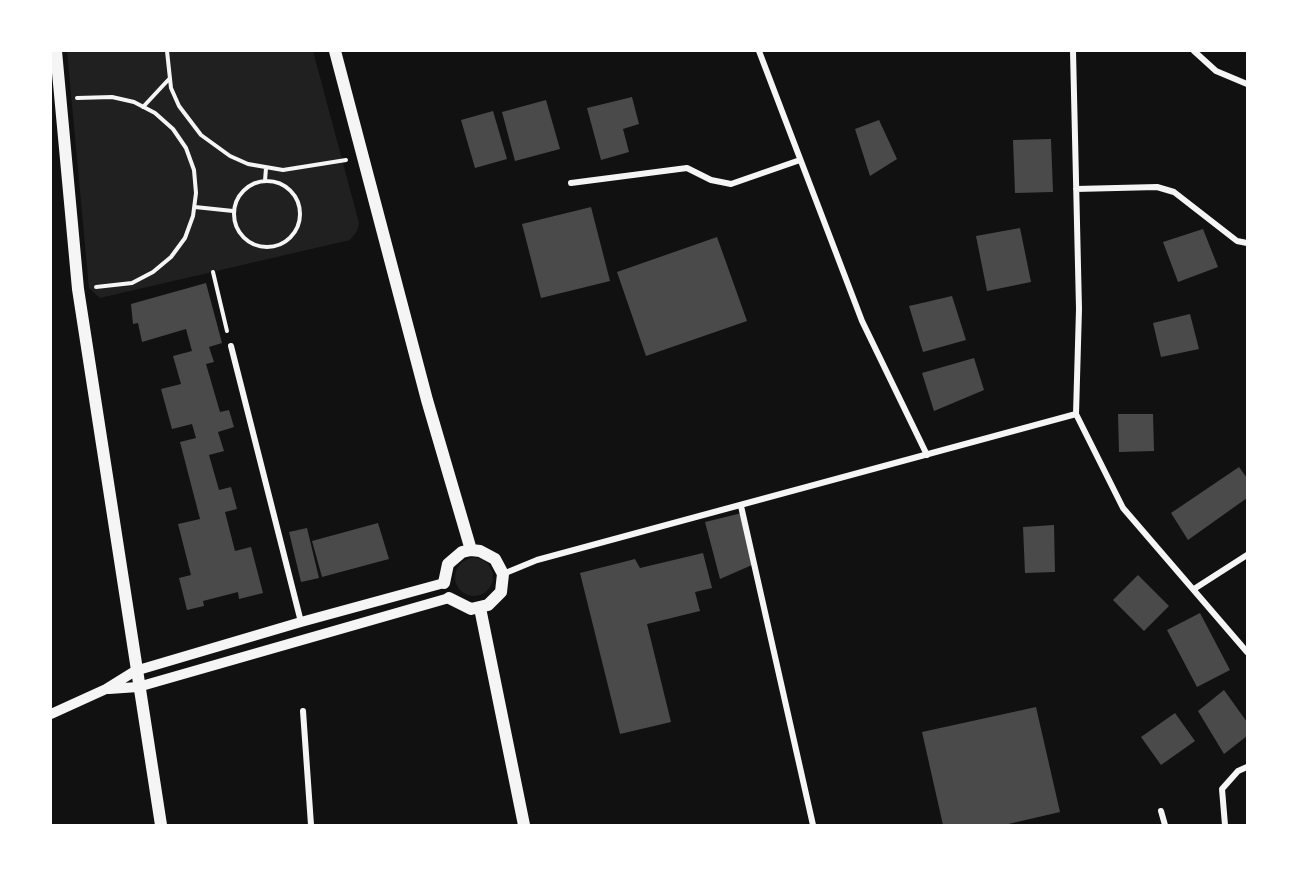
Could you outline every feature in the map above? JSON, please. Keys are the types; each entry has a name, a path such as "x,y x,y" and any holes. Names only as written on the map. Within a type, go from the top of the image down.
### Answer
{"main road":[{"path":"56,51 78,289 135,672 161,825"},
{"path":"335,51 427,400 471,550"},
{"path":"444,583 448,564 462,552 471,550 480,550 495,559 503,574 501,592 495,600 480,608 462,607 449,598"},
{"path":"480,608 524,825"}],"street":[{"path":"759,51 862,321 927,455"},
{"path":"1073,51 1079,309 1076,414 1123,508 1247,652"},
{"path":"1194,51 1216,71 1247,84"},
{"path":"571,183 687,168 711,180 731,184 800,160"},
{"path":"1076,189 1157,187 1174,192 1237,241 1247,243"},
{"path":"231,346 301,622"},
{"path":"503,574 537,561 1076,414"},
{"path":"741,507 813,825"},
{"path":"1194,589 1247,555"},
{"path":"51,714 106,689 135,672 301,622 444,583"},
{"path":"106,689 138,687 449,598"},
{"path":"303,711 310,825"},
{"path":"1225,825 1222,789 1238,771 1247,767"},
{"path":"1161,811 1165,825"}],"path":[{"path":"166,51 170,78 179,106 201,135 230,156 266,168 297,169 362,156"},
{"path":"143,107 170,78"},
{"path":"61,99 112,97 143,107 173,129 186,148 194,170 195,207 184,238 171,257 153,272 132,283 78,289"},
{"path":"265,181 266,168"},
{"path":"265,181 285,186 298,203 299,224 287,241 268,248 248,242 235,226 233,211 239,195 246,188 265,181"},
{"path":"195,207 233,211"},
{"path":"213,272 231,346"}],"shaded area":[{"path":"67,51 313,51 359,223 357,231 350,240 100,298 89,288"},
{"path":"474,558 487,564 493,577 487,590 474,596 461,590 455,577 461,564"}],"building":[{"path":"632,97 639,124 623,129 629,152 601,160 587,108"},
{"path":"546,100 560,149 515,161 502,112"},
{"path":"493,111 507,159 475,168 461,120"},
{"path":"879,120 897,159 870,176 855,129"},
{"path":"1051,139 1053,192 1015,193 1013,140"},
{"path":"591,207 610,281 541,298 522,224"},
{"path":"1020,228 1031,282 987,291 976,236"},
{"path":"1203,229 1218,267 1178,282 1163,242"},
{"path":"717,237 747,321 646,356 617,272"},
{"path":"206,283 222,343 209,347 214,362 206,364 220,412 229,410 234,427 218,432 224,451 209,455 219,490 231,487 237,509 225,512 235,551 251,547 263,593 239,599 238,592 203,601 204,606 187,610 179,578 191,575 178,524 200,519 180,442 196,438 192,424 172,429 161,389 181,384 173,356 192,351 186,329 142,342 138,323 133,324 131,304"},
{"path":"952,296 966,340 923,352 909,306"},
{"path":"1190,314 1199,349 1161,357 1153,323"},
{"path":"974,358 984,390 934,411 922,373"},
{"path":"1118,414 1153,414 1154,451 1119,452"},
{"path":"1239,467 1247,478 1247,498 1188,540 1171,513"},
{"path":"742,513 752,565 720,579 705,522"},
{"path":"378,523 389,559 322,577 312,541"},
{"path":"1054,525 1055,572 1025,573 1023,527"},
{"path":"307,528 319,578 301,582 289,532"},
{"path":"703,553 712,588 695,592 700,611 647,624 671,722 620,734 580,573 635,559 640,568"},
{"path":"1138,575 1169,606 1144,631 1113,600"},
{"path":"1200,613 1230,670 1197,687 1167,630"},
{"path":"1224,690 1247,722 1247,736 1224,754 1198,711"},
{"path":"1036,707 1060,812 1004,825 943,825 922,732"},
{"path":"1175,713 1195,741 1161,765 1141,737"}]}
